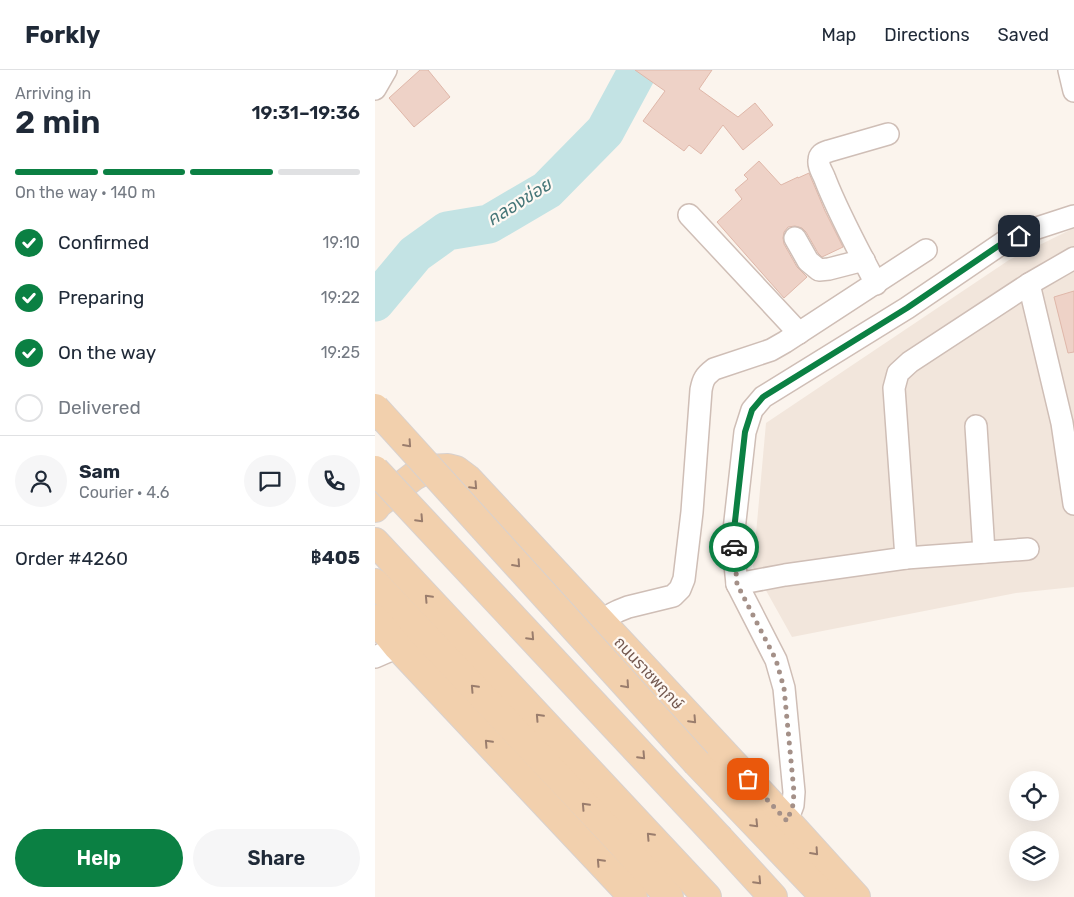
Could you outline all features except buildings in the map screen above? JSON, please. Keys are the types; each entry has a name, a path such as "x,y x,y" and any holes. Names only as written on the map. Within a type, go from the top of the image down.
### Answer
{"main road":[{"name":"ถนนราชพฤกษ์","path":"375,408 697,763 825,897"},
{"name":"ถนนราชพฤกษ์","path":"375,508 414,476 427,469 448,468 456,470 468,479 856,897"},
{"path":"375,470 773,897"},
{"path":"375,542 707,897"},
{"path":"375,583 619,841 669,897"},
{"path":"375,619 386,652 633,897"}],"street":[{"path":"375,89 387,70"},
{"path":"1069,70 1074,91"},
{"path":"876,284 830,193 819,164 819,158 829,150 888,134"},
{"path":"689,215 799,333"},
{"path":"787,821 793,805 794,792 784,688 776,660 737,584 733,539 745,432 752,410 763,397 907,308 1004,242 1034,228 1074,216"},
{"path":"795,238 808,262 819,270 863,260"},
{"path":"603,624 612,614 618,611 673,596 680,588 684,579 692,512 701,390 706,375 713,369 771,350 926,250"},
{"path":"906,558 894,388 899,373 910,362 1029,284 1074,258"},
{"path":"1029,284 1061,423 1074,504"},
{"path":"976,426 984,552"},
{"path":"737,584 785,574 906,558 1028,549"}],"shaded area":[{"path":"1074,228 1074,587 1016,593 792,637 753,567 766,423 1009,260"}],"waterway":[{"name":"คลองข่อย","path":"375,302 415,254 447,231 489,224 547,190 605,131 638,70"}],"way so far":[{"path":"734,547 737,584 776,660 784,688 794,792 793,805 787,821 748,779"}],"route":[{"path":"734,547 733,539 745,432 752,410 763,397 907,308 1004,242 1019,236"}]}
